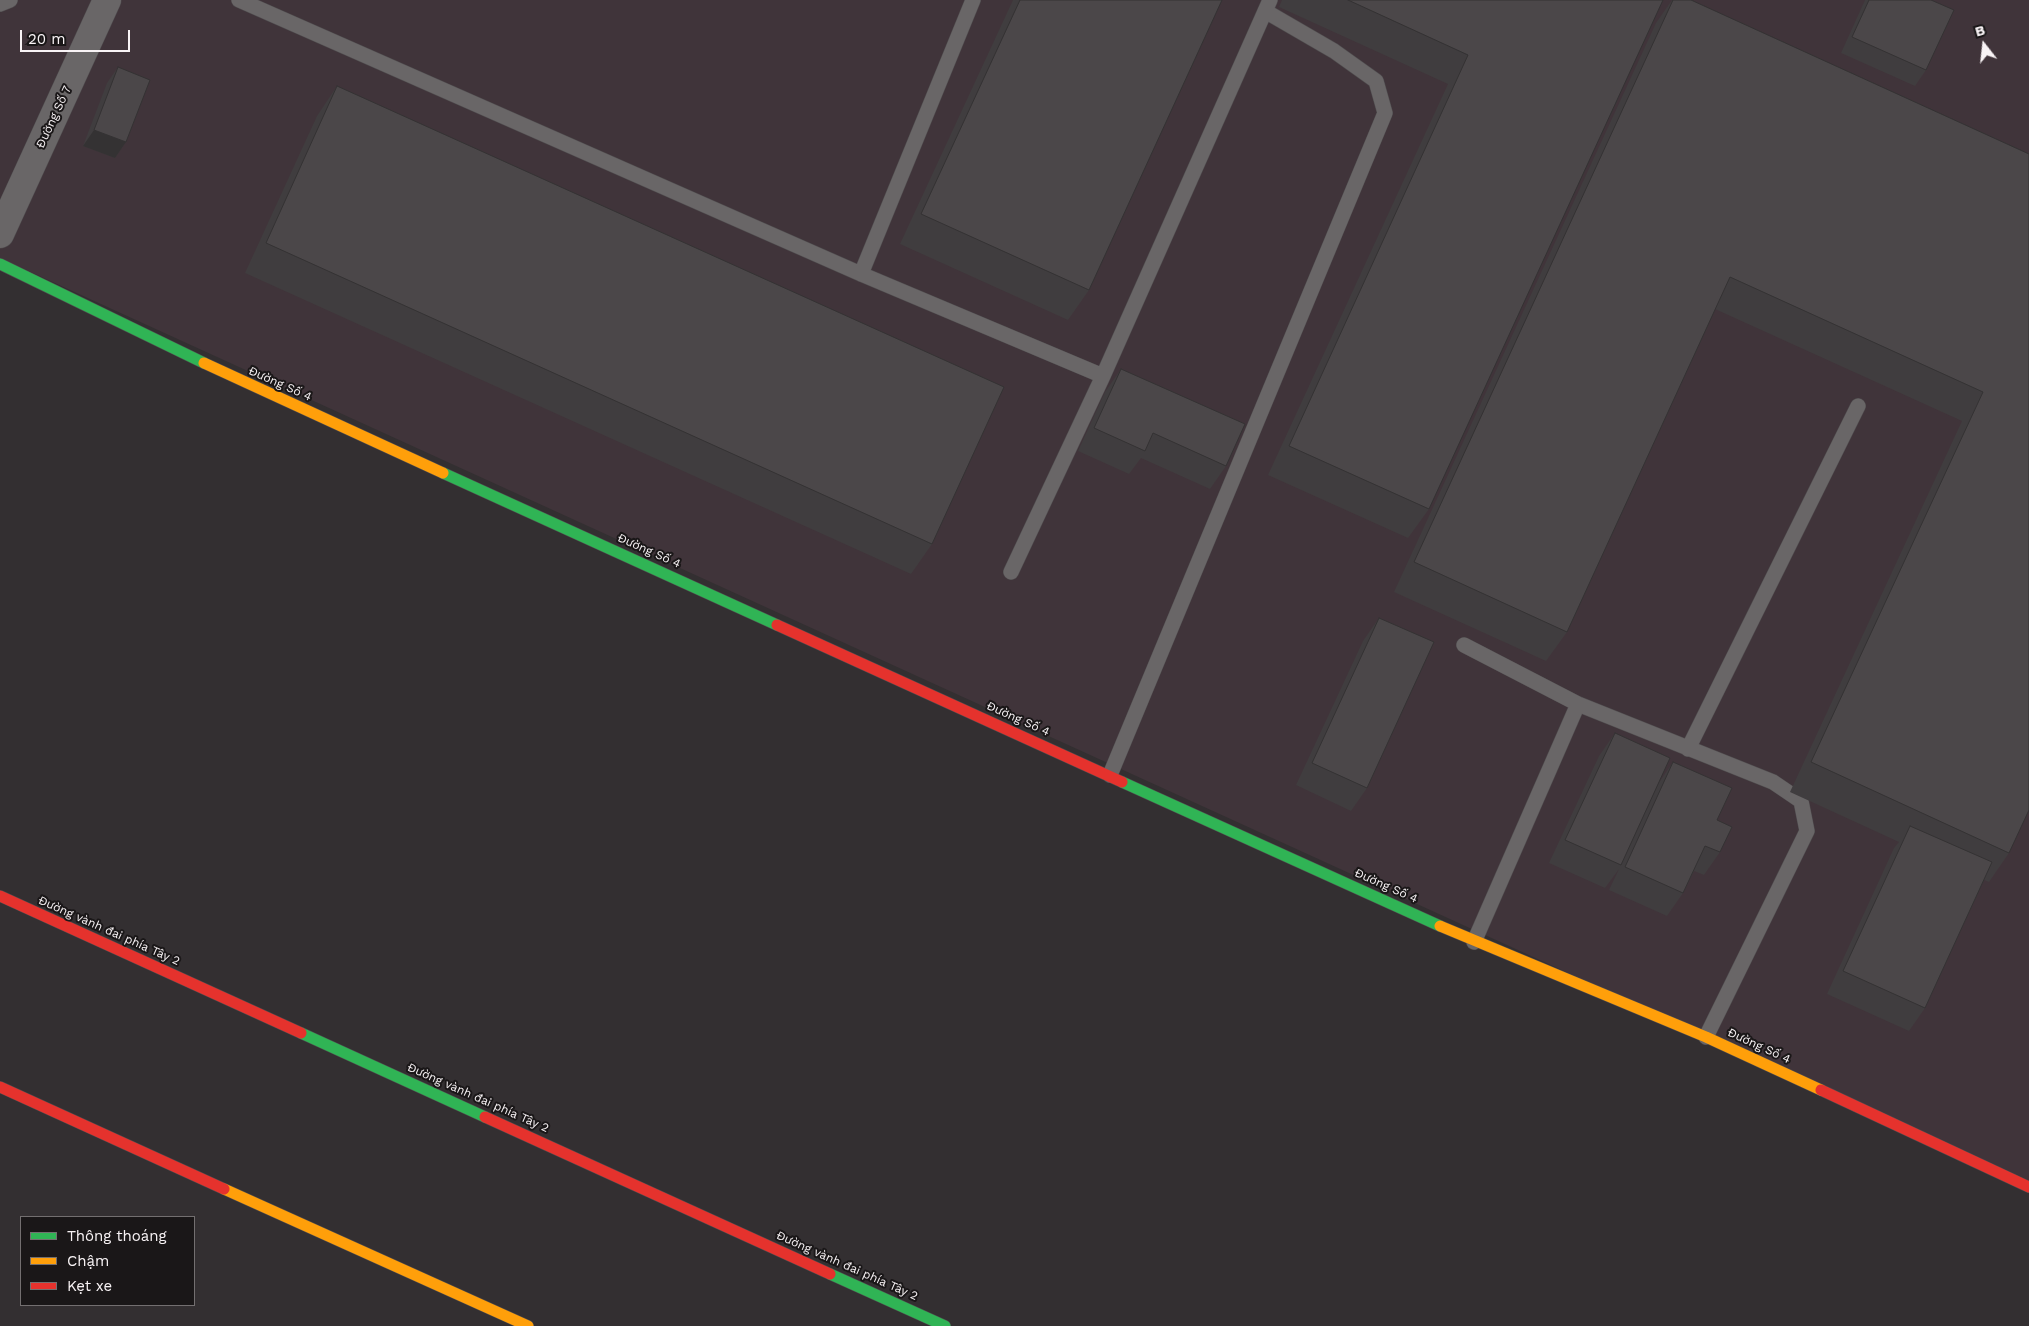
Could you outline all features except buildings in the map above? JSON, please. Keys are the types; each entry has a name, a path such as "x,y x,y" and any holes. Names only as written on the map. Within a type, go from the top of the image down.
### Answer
{"street":[{"name":"Đường Số 7","path":"0,234 107,0"},
{"name":"Đường Số 4","path":"0,264 237,379 1474,942 1706,1037 2029,1187"},
{"name":"Đường vành đai phía Tây 2","path":"0,896 945,1326"},
{"path":"0,1087 528,1326"}],"lane":[{"path":"0,4 10,0"},
{"path":"861,274 973,0"},
{"path":"243,1 861,274 1103,376"},
{"path":"1011,572 1103,376 1268,6 1376,81 1385,113 1110,775"},
{"path":"1688,749 1858,406"},
{"path":"1464,645 1578,704 1773,782 1801,801 1807,831 1706,1037"},
{"path":"1474,942 1578,704"}],"shaded area":[{"path":"0,0 2029,0 2029,1183 0,258"}],"traffic: fast":[{"path":"0,264 204,363"},
{"path":"443,473 777,625"},
{"path":"1122,782 1440,926"},
{"path":"301,1033 485,1117"},
{"path":"830,1274 945,1326"}],"traffic: slow":[{"path":"204,363 443,473"},
{"path":"1440,926 1706,1037 1821,1090"},
{"path":"224,1189 528,1326"}],"traffic: jam":[{"path":"777,625 1122,782"},
{"path":"0,896 301,1033"},
{"path":"0,1087 224,1189"},
{"path":"1821,1090 2029,1187"},
{"path":"485,1117 830,1274"}]}
